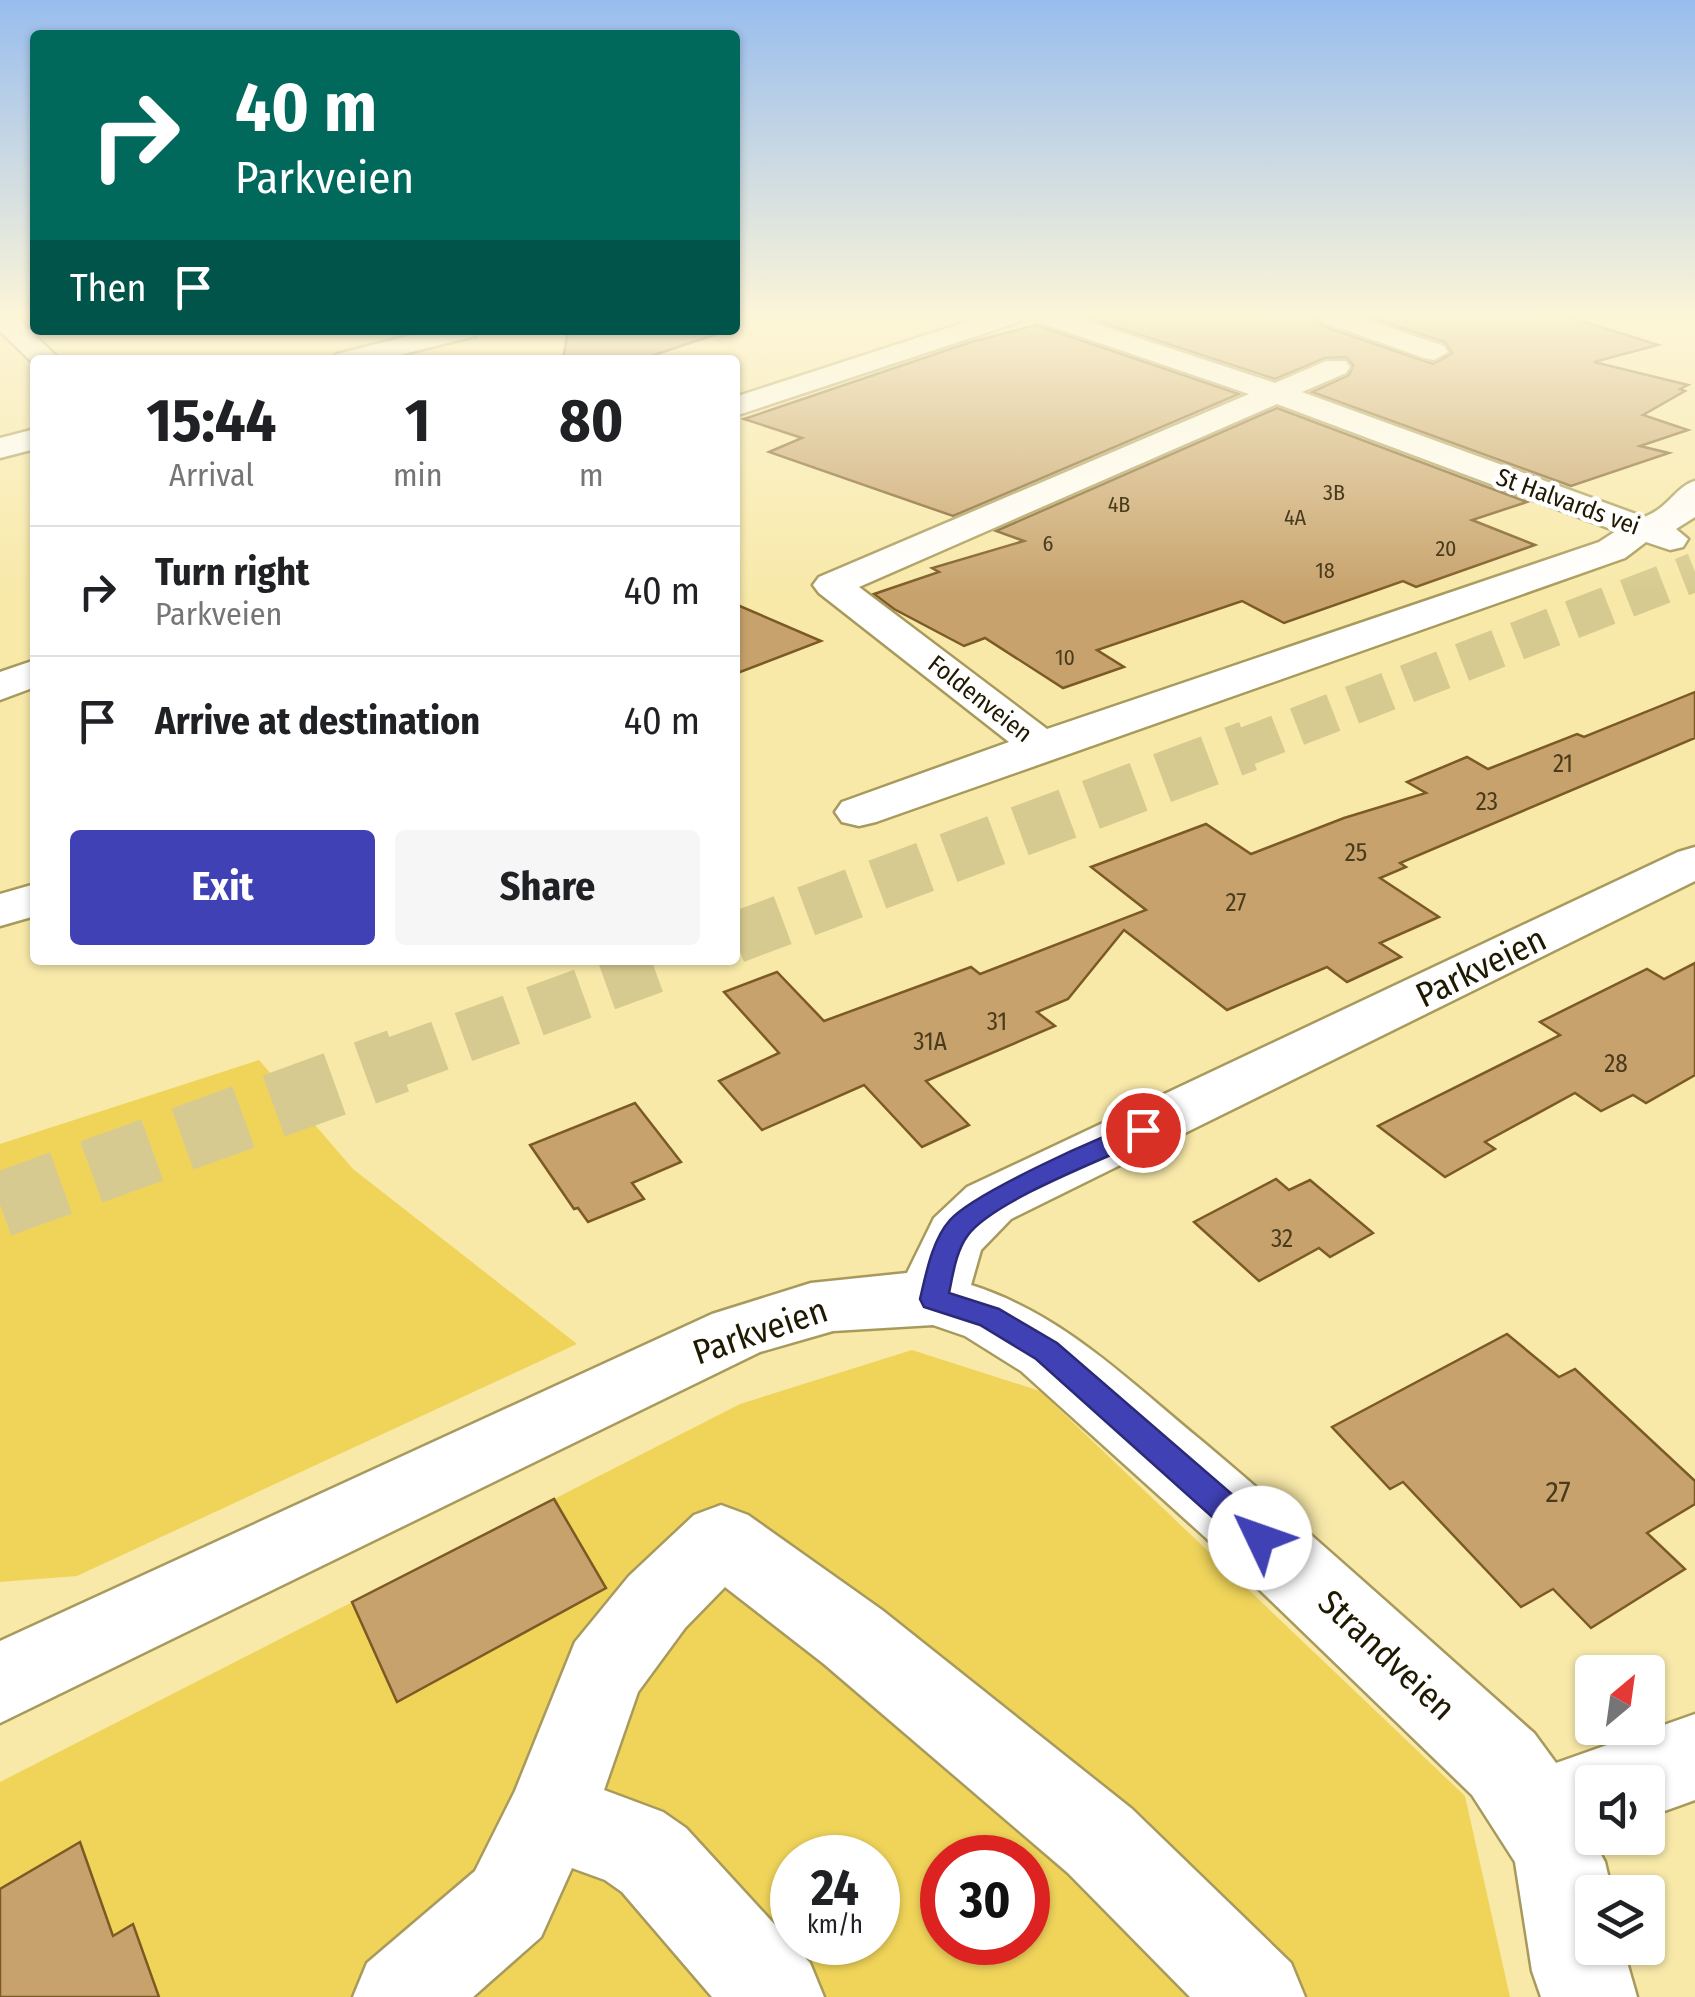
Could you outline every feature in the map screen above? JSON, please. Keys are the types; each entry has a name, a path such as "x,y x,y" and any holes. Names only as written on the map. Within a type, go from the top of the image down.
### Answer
{"street":[{"name":"Foldenveien","path":"1234,409 832,584 1041,746 1612,550 1642,529 1664,525 1690,502 1695,491"},
{"name":"St Halvards vei","path":"1319,409 1695,549"},
{"path":"0,448 30,440"},
{"path":"0,687 30,674"},
{"path":"859,812 1041,746"},
{"name":"Parkveien","path":"0,1683 736,1332 804,1308 859,1298 934,1299 942,1262 958,1228 988,1204 1695,862"},
{"path":"0,911 30,901"},
{"name":"Strandveien","path":"934,1299 990,1317 1046,1351 1108,1402 1503,1764 1566,1804 1560,1862 1580,1971 1589,1997"},
{"path":"401,1997 508,1904 550,1816 604,1670 657,1602 721,1539 854,1637 1044,1793 1100,1841 1256,1997"},
{"path":"1665,1768 1695,1757"},
{"path":"550,1816 632,1844 654,1860 776,1997"}],"shaded area":[{"path":"259,1060 353,1169 577,1344 77,1576 0,1582 0,1144"},
{"path":"912,1350 1040,1391 1465,1796 1510,1997 0,1997 0,1782 740,1404"}],"building":[{"path":"773,409 1203,409 953,516 769,452 802,438 744,419"},
{"path":"1280,409 1527,502 1472,520 1535,545 1416,587 1403,581 1284,623 1242,601 1097,650 1124,667 1063,688 985,638 964,646 874,594 939,572 932,568 1024,541 996,531"},
{"path":"1359,409 1653,409 1643,415 1688,430 1640,446 1669,453 1571,486"},
{"path":"740,606 821,641 740,672"},
{"path":"1695,692 1695,738 1400,863 1406,867 1380,878 1439,917 1380,943 1401,957 1347,982 1327,967 1227,1010 1124,930 1068,999 1037,1012 1055,1026 926,1081 969,1125 922,1147 864,1085 762,1130 719,1081 779,1053 724,992 777,972 824,1021 971,967 980,974 1146,910 1091,867 1206,824 1251,854 1344,818 1426,793 1407,782 1467,757 1488,769 1577,734 1584,737"},
{"path":"1695,963 1695,1075 1646,1103 1633,1095 1601,1111 1575,1093 1485,1142 1495,1149 1445,1177 1378,1126 1560,1035 1540,1022 1647,969 1664,979"},
{"path":"635,1103 681,1162 632,1183 644,1199 588,1222 578,1208 574,1209 530,1145"},
{"path":"1276,1179 1289,1190 1310,1180 1373,1233 1330,1257 1319,1248 1259,1281 1194,1222"},
{"path":"1507,1334 1559,1377 1575,1369 1695,1481 1695,1504 1647,1533 1685,1569 1591,1628 1553,1589 1521,1607 1403,1482 1390,1489 1332,1427"},
{"path":"554,1499 606,1588 397,1702 352,1602"},
{"path":"80,1842 113,1936 133,1924 159,1997 0,1997 0,1889"}],"tunnel":[{"path":"1242,748 1695,572"},
{"path":"740,936 1248,746"},
{"path":"392,1063 662,965"},
{"path":"0,1205 398,1061"}],"route":[{"path":"1143,1130 988,1204 958,1228 942,1262 934,1299 990,1317 1046,1351 1260,1538"}]}
